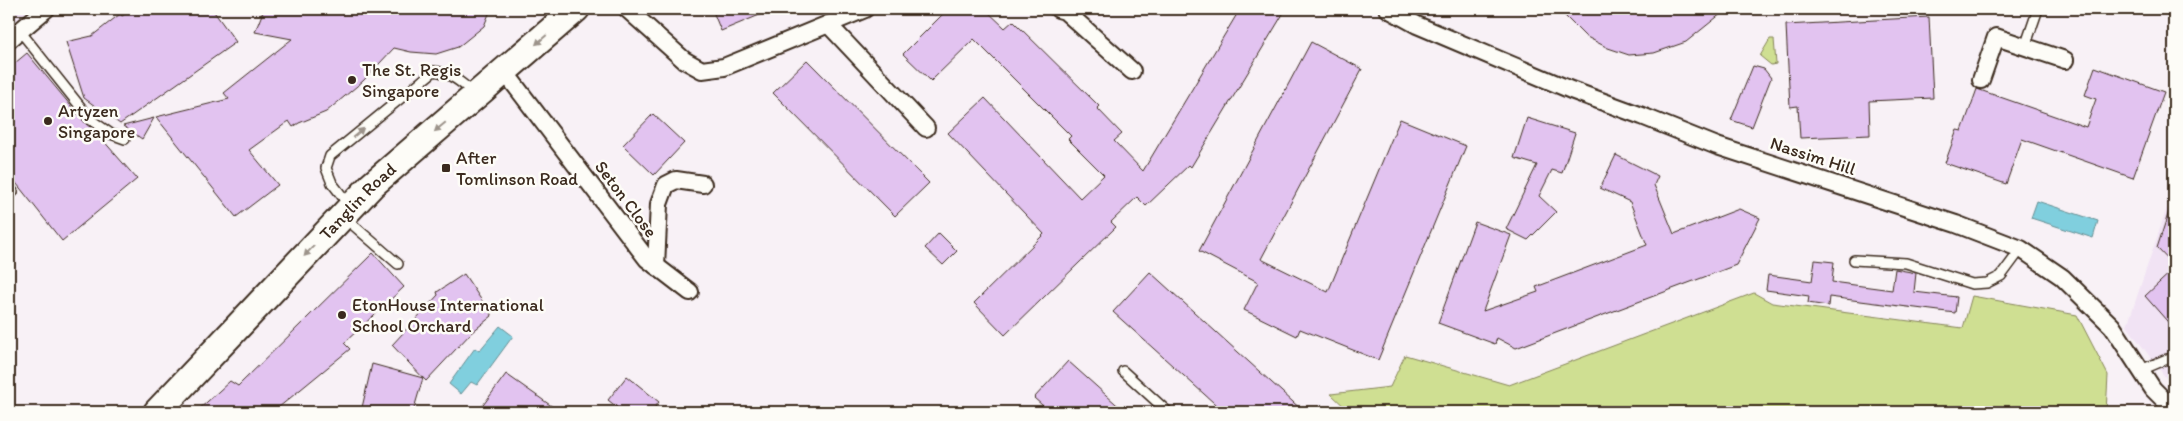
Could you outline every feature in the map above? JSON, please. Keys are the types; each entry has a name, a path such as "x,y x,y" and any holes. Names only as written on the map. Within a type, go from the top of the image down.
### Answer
{"main road":[{"name":"Tanglin Road","path":"157,412 372,185 576,9"}],"street":[{"path":"14,35 46,9"},
{"path":"627,9 684,60 702,70 724,67 865,9"},
{"path":"1058,9 1065,11 1132,71"},
{"name":"Nassim Hill","path":"1388,9 1417,25 1562,86 1716,146 1956,224 2021,249 2062,277 2112,326 2153,389 2174,410"},
{"path":"828,24 926,128"},
{"path":"1981,80 1996,37 2065,60"},
{"name":"Seton Close","path":"505,72 647,259 690,292"},
{"path":"656,266 659,204 666,185 676,180 703,184"}],"lane":[{"path":"2025,47 2038,9"},
{"path":"14,35 91,120 111,134 125,139"},
{"path":"398,264 347,212 326,168 330,156 434,71 442,72 455,78 477,96"},
{"path":"1854,260 1906,263 1972,284 1987,283 2001,276 2021,249"},
{"path":"2141,370 2167,359 2174,360"},
{"path":"1123,371 1168,412"}],"shaded area":[{"path":"9,9 30,9 9,26"},
{"path":"2174,187 2174,389 2127,326"}],"green space":[{"path":"1770,39 1774,39 1776,64 1771,65 1760,56"},
{"path":"1754,293 1772,303 1963,328 1972,296 2077,315 2108,375 2106,412 1350,412 1331,394 1390,387 1405,355 1509,385"}],"water":[{"path":"2037,201 2098,221 2093,238 2031,218"},
{"path":"500,326 513,336 477,385 471,382 461,394 449,384 475,348 479,351"}],"building":[{"path":"133,9 212,9 236,42 120,124 84,98 66,42 92,36 120,14 122,16"},
{"path":"264,9 491,9 484,26 458,47 436,54 411,52 394,48 363,81 326,112 293,127 289,121 249,150 278,185 236,217 156,117 229,99 224,93 292,39 255,32"},
{"path":"712,9 774,9 721,31"},
{"path":"948,9 985,9 1005,28 1013,21 1099,106 1097,108 1122,134 1114,141 1143,171 1240,9 1286,9 1191,167 1189,165 1146,206 1137,197 1111,222 1116,227 1005,335 974,303 1044,234 948,133 985,98 1080,198 1104,175 1068,139 1071,136 974,39 931,81 903,54"},
{"path":"1558,9 1727,9 1686,42 1654,53 1629,55 1608,48 1585,36"},
{"path":"1929,17 1933,98 1869,101 1870,135 1800,138 1798,106 1790,107 1786,25"},
{"path":"1311,42 1362,69 1261,259 1328,292 1400,119 1466,146 1378,360 1300,329 1297,336 1244,310 1258,282 1199,251"},
{"name":"Artyzen Singapore","path":"27,53 86,124 94,130 137,179 62,241 9,174 9,68"},
{"path":"807,60 929,183 895,216 773,93"},
{"path":"1753,66 1764,69 1771,78 1752,127 1731,120"},
{"path":"2095,67 2164,92 2133,178 2022,139 2006,184 1945,163 1957,130 1962,131 1977,89 2086,127 2096,99 2085,95"},
{"path":"653,114 684,143 654,175 623,145"},
{"path":"154,118 142,139 123,126"},
{"path":"1527,118 1575,133 1562,173 1552,170 1539,196 1556,212 1528,240 1506,229 1537,165 1514,158"},
{"path":"1616,155 1658,176 1654,185 1674,234 1739,209 1760,218 1736,265 1516,348 1497,338 1495,344 1438,323 1475,222 1511,235 1483,311 1538,292 1536,287 1647,245 1630,202 1600,188"},
{"path":"2171,205 2174,205 2174,266 2157,248"},
{"path":"939,233 957,251 943,265 925,248"},
{"name":"EtonHouse International School Orchard","path":"373,253 404,287 344,343 350,349 273,412 196,412 230,381 238,386"},
{"path":"1815,260 1834,262 1832,282 1892,290 1895,269 1916,273 1914,292 1957,297 1955,313 1829,297 1828,306 1808,303 1809,296 1766,290 1768,275 1812,281"},
{"path":"2174,269 2174,329 2145,296"},
{"path":"1150,272 1304,412 1224,412 1113,312"},
{"path":"464,274 492,316 472,332 426,381 392,345 438,295 437,292"},
{"path":"1068,361 1125,412 1050,412 1034,398"},
{"path":"372,364 423,378 413,412 361,412"},
{"path":"506,374 560,412 478,412"},
{"path":"627,376 659,402 651,412 623,412 608,400"}],"place":[{"name":"The St. Regis Singapore","path":"352,80"},
{"name":"Artyzen Singapore","path":"48,121"},
{"name":"After Tomlinson Road","path":"446,168"},
{"name":"EtonHouse International School Orchard","path":"342,315"}]}
